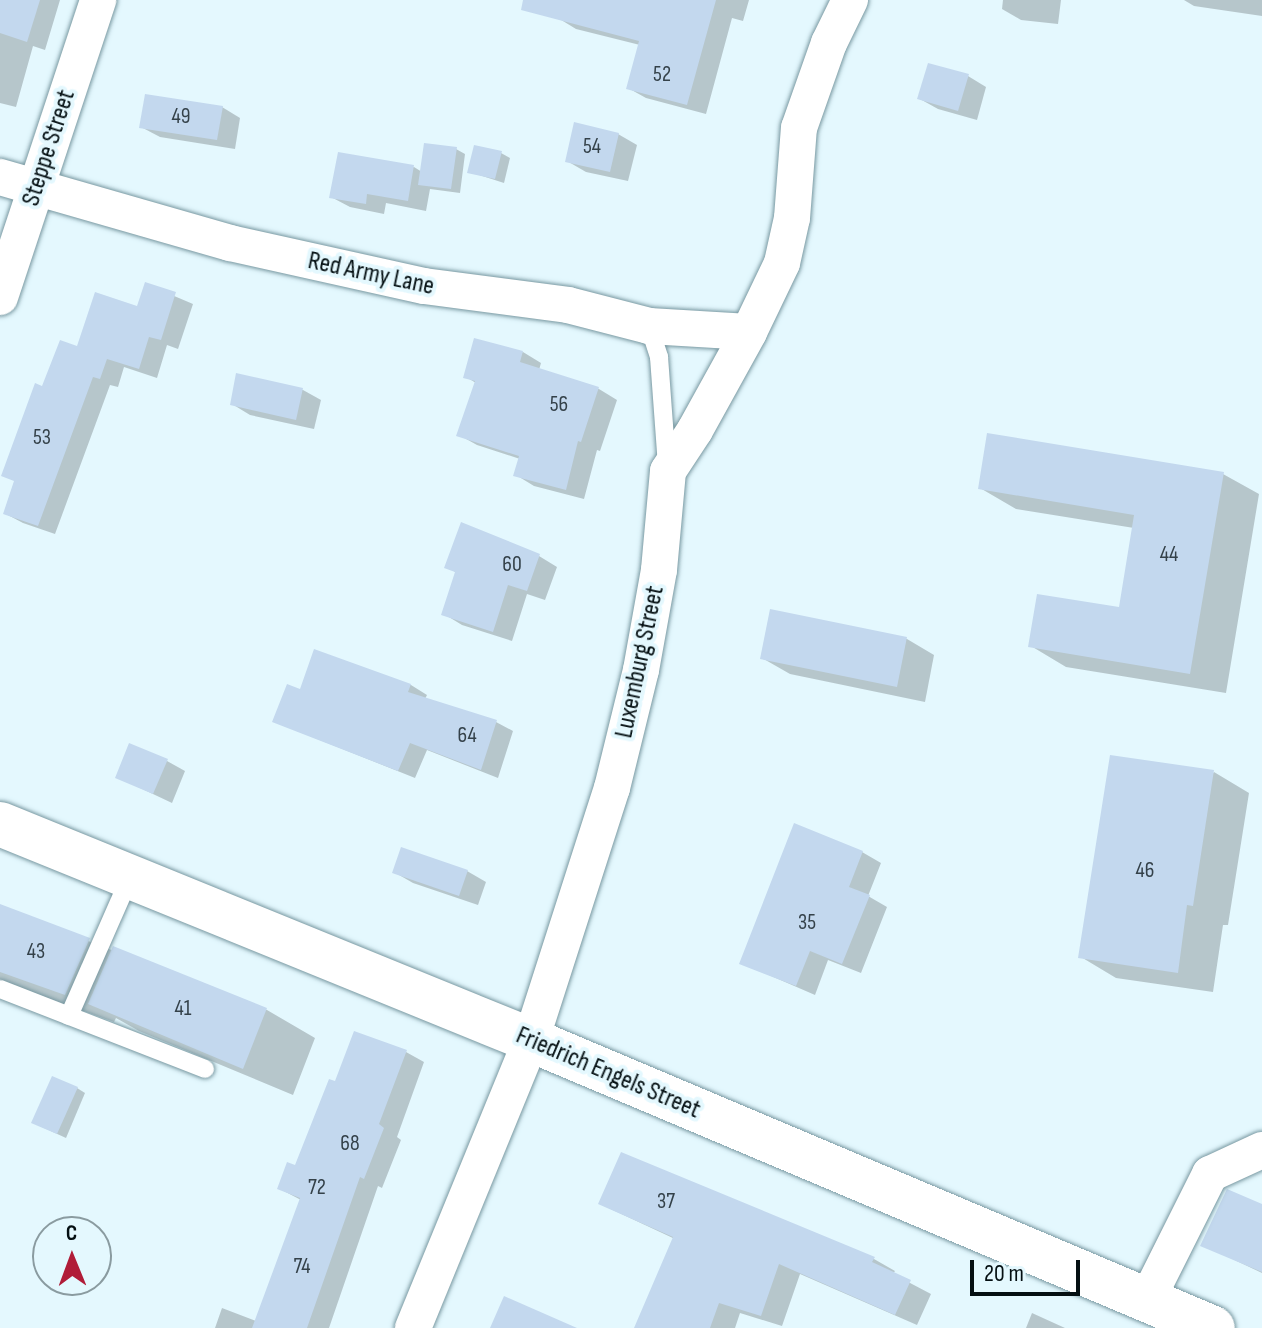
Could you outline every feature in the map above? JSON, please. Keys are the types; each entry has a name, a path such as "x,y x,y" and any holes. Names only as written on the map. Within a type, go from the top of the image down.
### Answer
{"street":[{"name":"Steppe Street","path":"0,297 98,0"},
{"name":"Luxemburg Street","path":"413,1328 531,1040 612,788 659,570 668,471 749,332 782,263 792,218 799,128 829,43 850,0"},
{"name":"Red Army Lane","path":"0,177 230,243 424,286 568,305 649,326 749,332"},
{"name":"Friedrich Engels Street","path":"0,824 531,1040 1213,1328"},
{"path":"1147,1300 1210,1174 1262,1150"}],"lane":[{"path":"649,326 659,357 668,471"},
{"path":"69,1016 130,877"},
{"path":"0,989 205,1069"}],"building":[{"path":"0,0 40,0 27,42 0,33"},
{"path":"523,0 716,0 687,105 626,89 639,41 521,10"},
{"path":"928,63 969,74 958,111 917,99"},
{"path":"145,94 223,106 217,140 139,128"},
{"path":"574,122 619,133 610,172 565,162"},
{"path":"424,143 457,147 451,189 418,185"},
{"path":"474,145 502,151 495,179 467,173"},
{"path":"338,152 414,165 408,201 367,194 366,204 329,198"},
{"path":"145,282 176,292 161,340 149,337 139,369 107,359 100,379 93,377 38,526 3,514 14,481 1,476 35,383 42,386 60,340 77,346 95,292 137,306"},
{"path":"474,338 523,351 520,362 599,387 581,442 578,441 566,490 513,476 519,456 456,436 475,381 463,378"},
{"path":"236,373 303,388 296,420 230,405"},
{"path":"987,433 1224,472 1190,674 1028,647 1037,594 1119,607 1134,515 978,489"},
{"path":"461,522 540,554 527,591 508,585 493,632 441,615 455,572 444,568"},
{"path":"770,609 907,637 897,687 760,659"},
{"path":"314,649 411,684 408,692 497,720 481,770 410,743 398,771 272,722 287,684 300,689"},
{"path":"129,743 168,759 153,794 115,778"},
{"path":"1110,755 1214,770 1193,906 1187,905 1178,973 1078,958"},
{"path":"794,823 863,851 849,887 870,895 842,964 810,951 796,986 739,964"},
{"path":"401,847 468,870 459,896 392,873"},
{"path":"0,904 90,938 65,995 0,972"},
{"path":"113,946 267,1008 243,1069 88,1004"},
{"path":"354,1031 407,1050 379,1124 384,1128 364,1179 360,1177 307,1328 252,1328 300,1198 277,1189 287,1162 295,1165 329,1079 335,1081"},
{"path":"52,1076 78,1087 57,1134 31,1123"},
{"path":"621,1152 875,1257 872,1262 911,1280 895,1315 779,1264 761,1316 719,1303 710,1328 634,1328 673,1237 598,1204"},
{"path":"1227,1189 1262,1204 1262,1272 1200,1246"},
{"path":"504,1296 577,1328 490,1328"}]}
